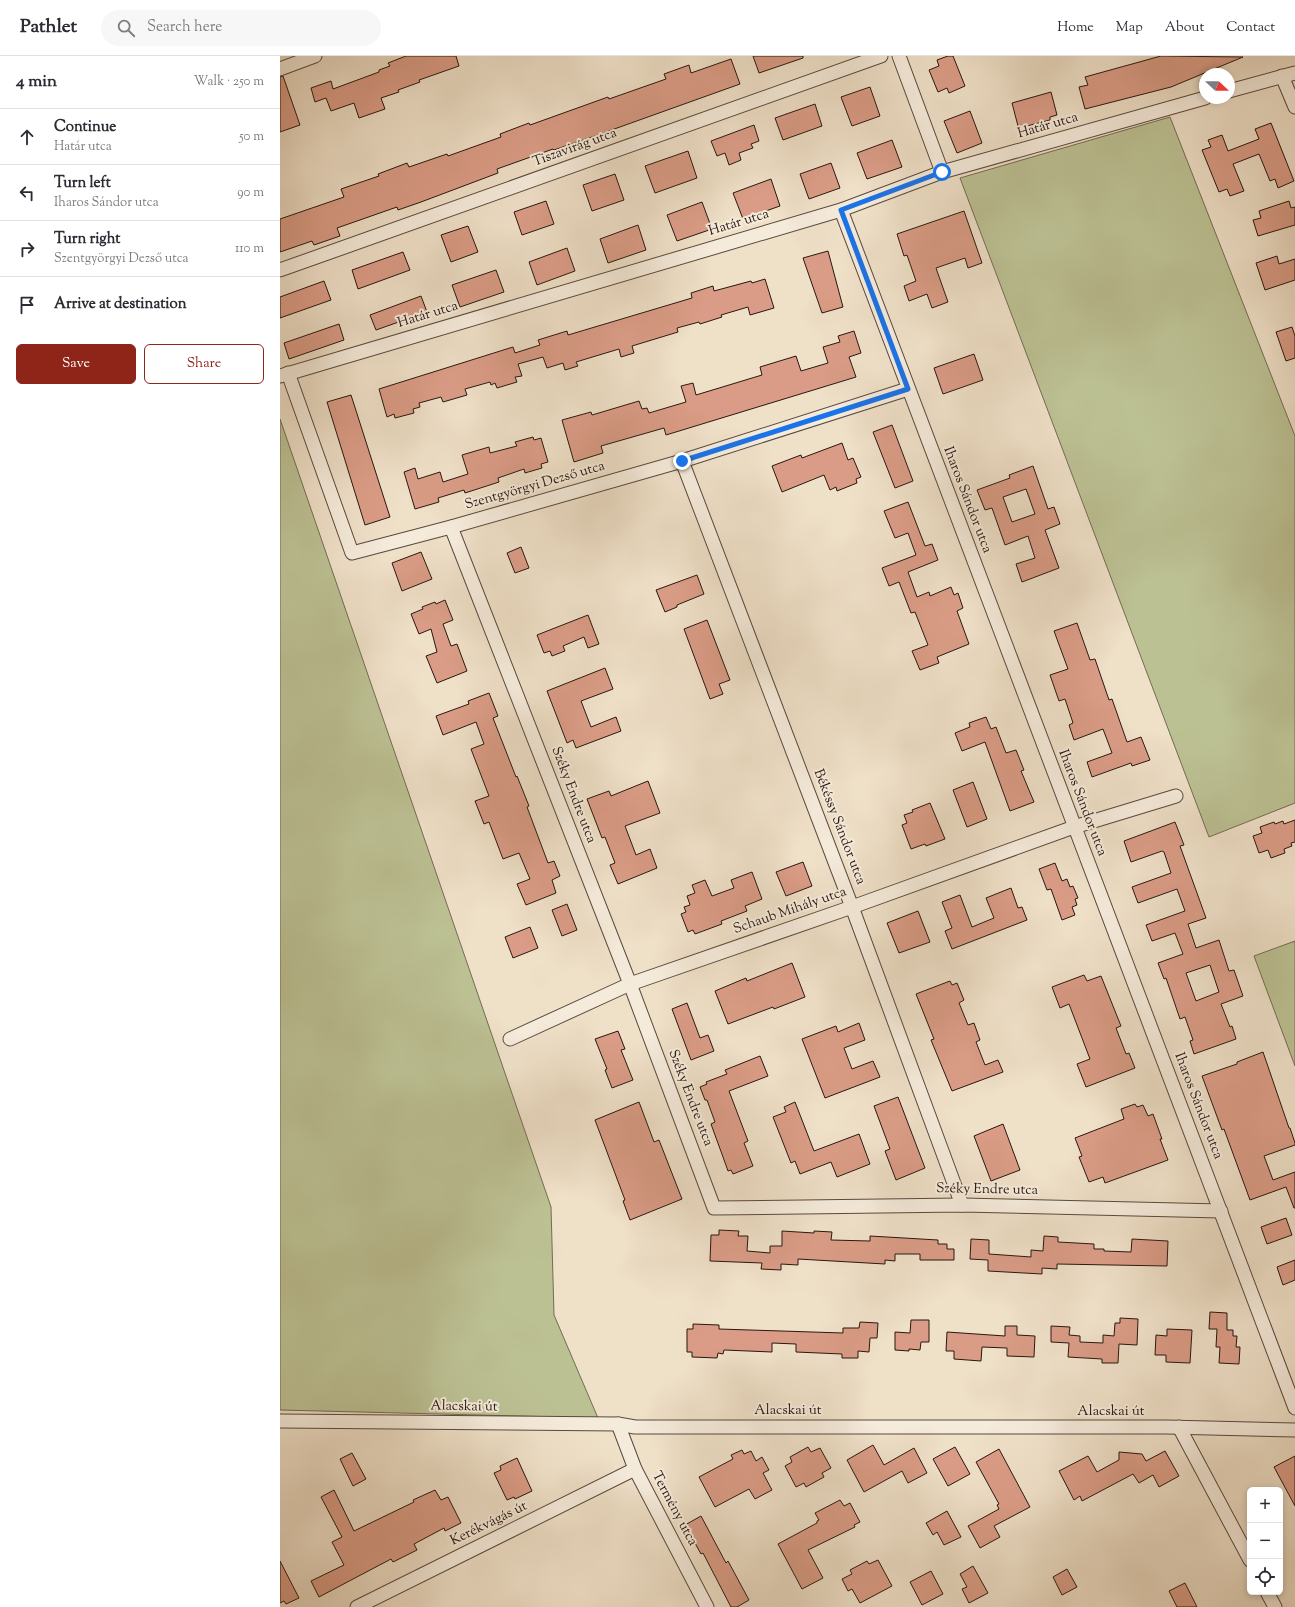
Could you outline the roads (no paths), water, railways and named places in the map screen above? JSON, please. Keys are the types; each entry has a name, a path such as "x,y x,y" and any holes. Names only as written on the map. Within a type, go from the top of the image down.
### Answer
{"street":[{"path":"280,69 315,56"},
{"name":"Tiszavirág utca","path":"280,270 881,56"},
{"path":"899,56 942,172"},
{"path":"1235,89 1289,74 1295,107"},
{"name":"Határ utca","path":"284,375 841,210 942,172 1199,100"},
{"name":"Iharos Sándor utca","path":"841,210 1295,1408"},
{"name":"Szentgyörgyi Dezső utca","path":"284,375 352,553 451,527 682,461 908,389"},
{"name":"Békéssy Sándor utca","path":"682,461 852,907 962,1205"},
{"name":"Széky Endre utca","path":"451,527 630,984 714,1208 962,1205 1221,1211"},
{"name":"Schaub Mihály utca","path":"510,1039 630,984 852,907 1074,827 1176,796"},
{"name":"Alacskai út","path":"280,1421 618,1424 643,1427 1179,1427 1295,1430"},
{"name":"Termény utca","path":"618,1424 635,1469 707,1607"},
{"path":"1179,1427 1249,1559"},
{"name":"Kerékvágás út","path":"357,1607 635,1469"},
{"path":"1269,1595 1275,1607"}]}
